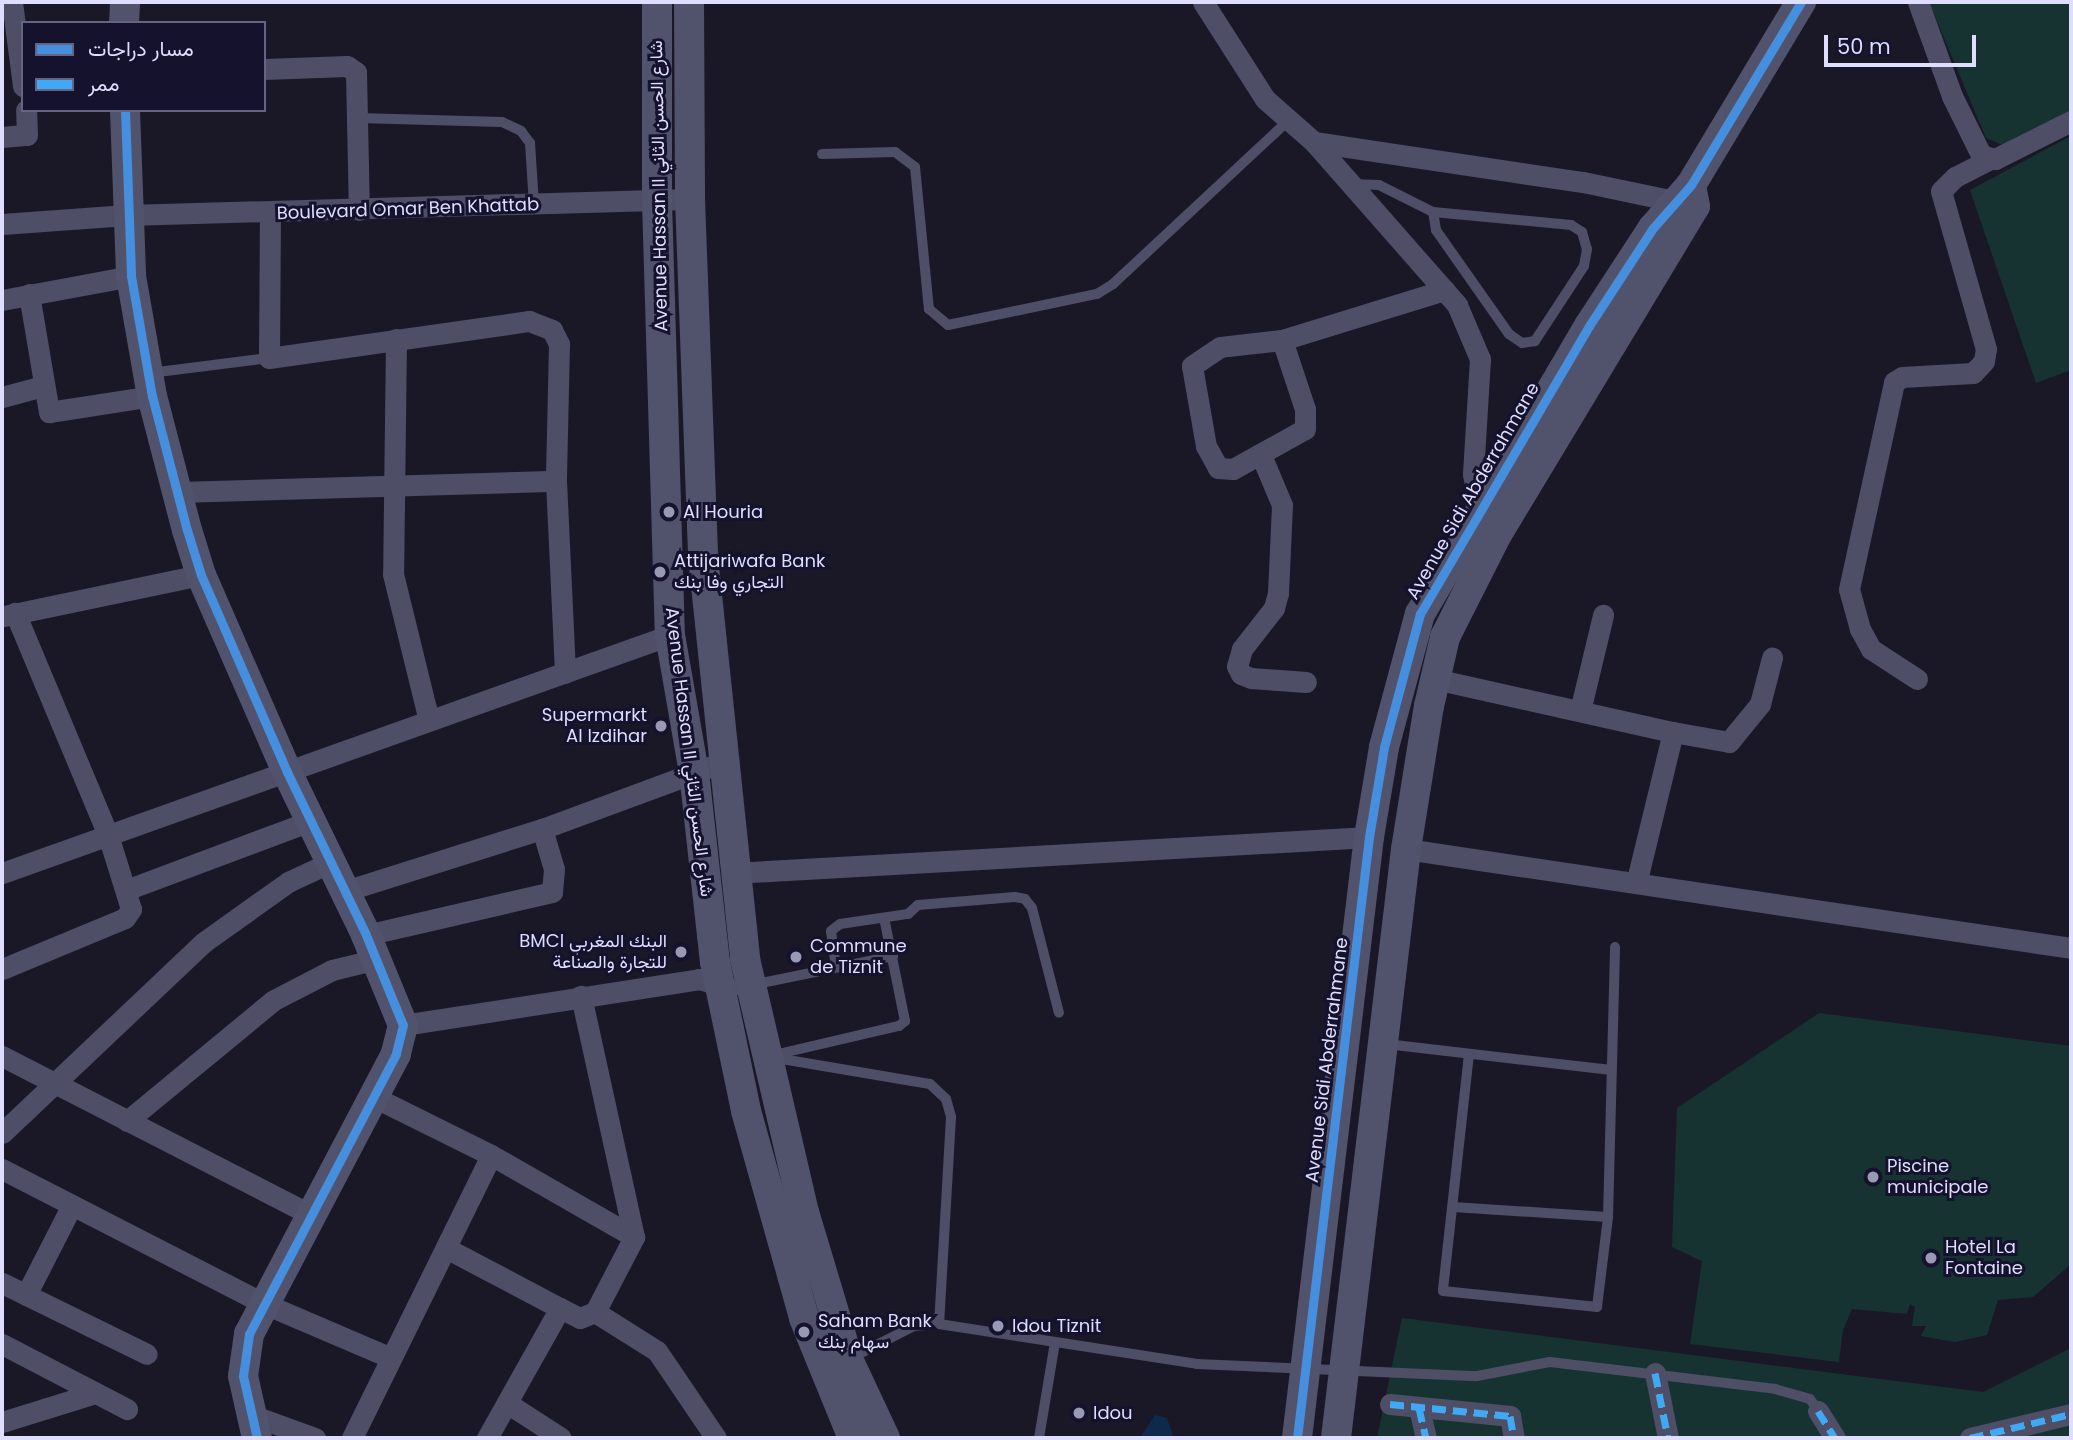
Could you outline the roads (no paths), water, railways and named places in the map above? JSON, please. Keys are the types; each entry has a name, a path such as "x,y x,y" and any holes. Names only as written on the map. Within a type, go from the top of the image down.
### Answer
{"street":[{"path":"12,2 21,71"},
{"path":"124,21 125,2"},
{"path":"1203,2 1235,58 1288,121 1314,142 1352,184 1445,290 1462,316 1480,359 1473,474 1478,513 1496,536"},
{"name":"Avenue Sidi Abderrahmane","path":"1336,1438 1406,849 1435,679 1452,619 1687,197 1801,2"},
{"path":"1918,2 1972,142 1989,160"},
{"path":"657,4 689,5"},
{"name":"Avenue Hassan II شارع الحسن الثاني","path":"657,4 657,201 670,635 726,975 778,1234 824,1373 853,1438"},
{"name":"Avenue Hassan II شارع الحسن الثاني","path":"689,5 690,199 703,557 733,873 726,975 764,1056 848,1359 885,1438"},
{"path":"266,69 352,67 357,78 359,211"},
{"path":"2,137 27,135 26,112"},
{"path":"125,112 131,276 150,385 201,575 287,772 372,947 403,1025 396,1054 265,1304 244,1356 254,1426 315,1438"},
{"path":"1917,679 1871,649 1860,629 1849,589 1894,382 1902,377 1973,373 1984,361 1986,349 1941,191 1955,177 1989,160 2032,145 2071,121"},
{"path":"1314,142 1687,197"},
{"name":"Avenue Sidi Abderrahmane","path":"1297,1438 1308,1365 1369,837 1384,747 1411,640 1435,583 1589,326 1687,197"},
{"name":"Boulevard Omar Ben Khattab","path":"2,224 127,215 359,211 690,199"},
{"path":"270,213 269,358 529,321 552,330 559,344 556,481 565,673"},
{"path":"2,300 131,276"},
{"path":"1282,340 1307,424 1300,435 1228,471 1215,464 1206,446 1191,370 1195,359 1209,350 1282,340 1445,290"},
{"path":"29,294 47,408 52,414 150,385"},
{"path":"396,339 393,484 396,595 429,721"},
{"path":"2,397 44,386"},
{"path":"1261,455 1282,505 1278,593 1274,608 1242,649 1237,666 1241,674 1251,678 1306,682"},
{"path":"178,492 556,481"},
{"path":"668,557 703,557"},
{"path":"2,969 128,916 126,890 108,835 8,615 201,575"},
{"path":"1580,711 1603,615"},
{"path":"2,873 670,635"},
{"path":"1435,679 1729,742 1760,704 1772,658"},
{"path":"1637,880 1673,732"},
{"path":"345,891 542,830 723,762"},
{"path":"126,890 168,870 311,821"},
{"path":"127,1121 274,1000 372,947 552,891 554,869 542,830"},
{"path":"733,873 1369,837"},
{"path":"1406,849 1637,880 2071,948"},
{"path":"2,1133 53,1082 242,912 331,862"},
{"path":"403,1025 726,975"},
{"path":"446,1248 580,1318 596,1312 634,1237 581,996"},
{"name":"Avenue Sidi Abderrahmane","path":"1345,1039 1383,1044"},
{"path":"2,1056 311,1215"},
{"path":"373,1097 491,1155 634,1237"},
{"path":"352,1438 491,1155"},
{"path":"2,1169 265,1304 391,1358"},
{"path":"26,1295 72,1205"},
{"path":"2,1283 147,1354"},
{"path":"487,1438 560,1307"},
{"path":"596,1312 657,1351 705,1434"},
{"path":"2,1344 127,1409"},
{"path":"1655,1373 1668,1438"},
{"path":"2,1422 95,1393"},
{"path":"507,1403 561,1438"},
{"path":"1390,1404 1510,1416 1514,1438"},
{"path":"1419,1408 1426,1438"},
{"path":"1818,1410 1835,1438"},
{"path":"1970,1438 2006,1434 2071,1414"}],"lane":[{"path":"358,118 502,122 521,131 530,143 534,205"},
{"path":"822,155 895,152 915,167 929,309 948,325 1097,294 1114,284 1288,121"},
{"path":"1352,184 1379,185 1433,212 1571,225 1581,232 1587,249 1584,266 1535,341 1522,343 1509,334 1436,230 1433,212"},
{"path":"150,385 269,358"},
{"path":"836,967 834,927 908,914 918,905 1025,899 1032,908 1059,1013"},
{"path":"764,1056 899,1026 906,1012 884,918"},
{"path":"1469,1054 1443,1291 1597,1307 1608,1217 1615,947"},
{"path":"726,975 836,967 893,956"},
{"path":"1383,1044 1612,1070"},
{"path":"764,1056 930,1084 941,1090 951,1117 939,1324"},
{"path":"1453,1207 1608,1217"},
{"path":"848,1359 914,1326 939,1324 1197,1364 1308,1365 1476,1376 1550,1362 1655,1373 1794,1393 1810,1399 1818,1410"},
{"path":"1039,1438 1055,1342"}],"water":[{"path":"1155,1415 1167,1418 1174,1438 1140,1438"}],"place":[{"name":"Al Houria","path":"669,512"},
{"name":"Attijariwafa Bank التجاري وفا بنك","path":"660,572"},
{"name":"Supermarkt Al Izdihar","path":"661,726"},
{"name":"BMCI البنك المغربي للتجارة والصناعة","path":"681,952"},
{"name":"Commune de Tiznit","path":"796,957"},
{"name":"Piscine municipale","path":"1873,1177"},
{"name":"Hotel La Fontaine","path":"1931,1258"},
{"name":"Idou Tiznit","path":"998,1326"},
{"name":"Saham Bank سهام بنك","path":"804,1332"},
{"name":"Idou","path":"1079,1413"}]}
